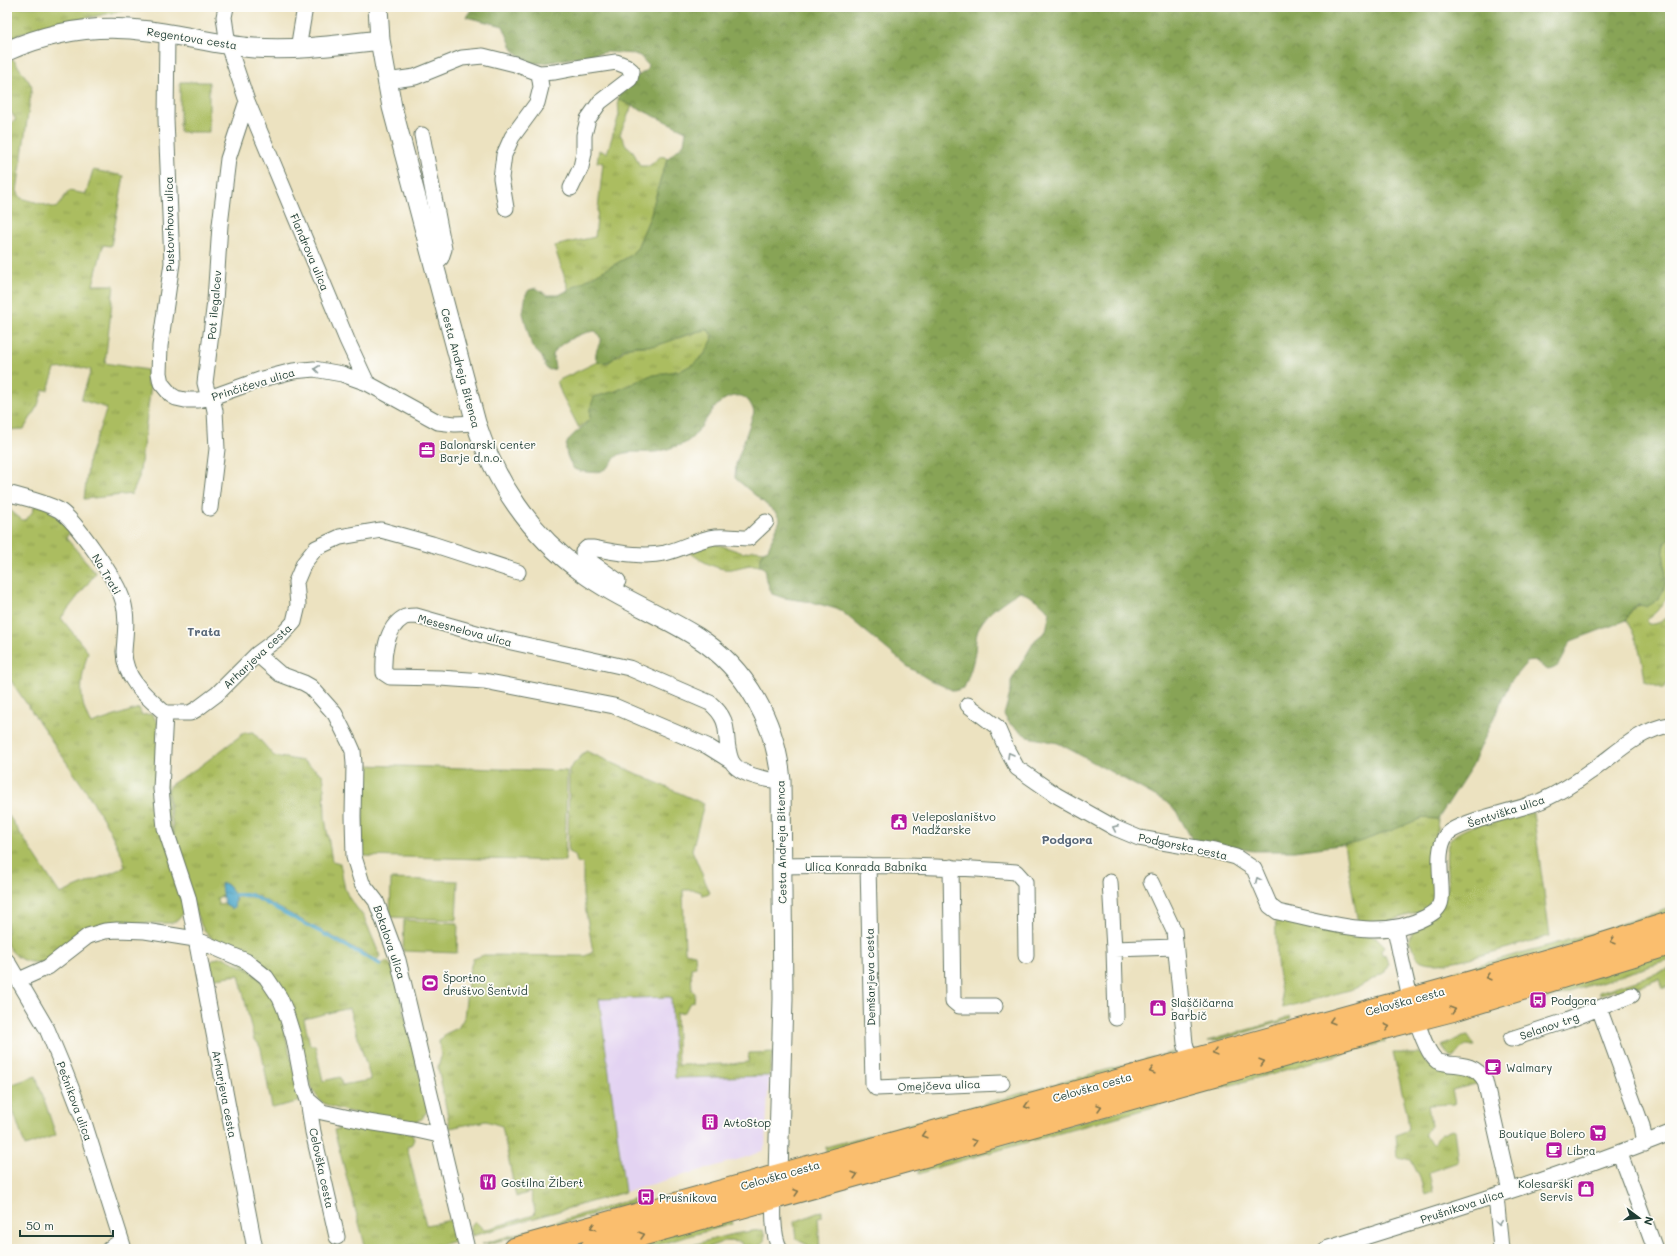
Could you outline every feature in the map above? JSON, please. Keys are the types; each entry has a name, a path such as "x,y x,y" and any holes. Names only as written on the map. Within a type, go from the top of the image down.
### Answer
{"main road":[{"name":"Celovška cesta","path":"514,1249 1597,946 1670,923"},
{"name":"Celovška cesta","path":"591,1249 1416,1020 1552,981 1670,944"}],"street":[{"name":"Flandrova ulica","path":"226,7 224,16 228,45 247,101 347,340 367,383"},
{"path":"298,49 305,7"},
{"name":"Cesta Andreja Bitenca","path":"378,7 380,40 386,81 400,139 476,423 480,436 498,476 522,512 552,547 565,559 609,590 696,636 717,652 735,670 753,694 766,717 776,750 780,781 782,1051 778,1175"},
{"name":"Regentova cesta","path":"7,51 41,38 73,31 94,29 130,29 228,45 273,49 298,49 380,40"},
{"name":"Pustovrhova ulica","path":"167,34 166,119 172,263 160,346 159,373 161,383 171,395 185,400"},
{"path":"386,81 415,77 462,58 483,56 515,64 539,73 555,72 616,62 626,66 632,71 630,79 600,102 588,119 584,135 584,153 581,167 572,188"},
{"path":"506,208 501,178 504,155 512,137 537,103 541,87 539,73"},
{"name":"Pot ilegalcev","path":"210,508 217,448 215,411 212,397 206,391 205,383 215,302 220,225 228,159 247,101"},
{"path":"422,135 444,249 441,258 433,265"},
{"name":"Prinčičeva ulica","path":"185,400 212,397 262,379 307,369 342,374 367,383"},
{"path":"367,383 438,422 455,424 476,423"},
{"name":"Na Trati","path":"7,493 43,503 61,512 69,519 106,567 118,587 123,602 126,627 124,654 128,673 145,695 165,713"},
{"path":"609,590 618,582 585,558 583,552 587,548 624,554 646,555 664,553 684,548 704,539 715,537 749,538 766,522"},
{"name":"Arharjeva cesta","path":"255,1249 188,897 165,828 161,789 165,713 190,712 197,709 217,694 257,654 280,637 294,622 298,605 296,582 304,563 316,548 340,537 381,530 518,572"},
{"name":"Mesesnelova ulica","path":"731,761 727,730 719,711 710,704 629,668 494,638 416,616 404,618 394,626 386,644 383,658 384,673 390,677 484,681 614,706 707,746 751,776 780,781"},
{"name":"Bokalova ulica","path":"257,654 280,674 304,682 312,687 335,714 350,742 353,751 354,764 354,857 362,883 376,901 398,960 438,1135 467,1249"},
{"name":"Podgorska cesta","path":"968,705 997,727 1017,768 1056,795 1115,828 1139,838 1214,851 1236,857 1254,869 1270,906 1278,912 1343,926 1372,930 1395,929"},
{"name":"Šentviška ulica","path":"1395,929 1418,921 1434,912 1439,907 1441,900 1440,861 1442,846 1447,835 1454,829 1478,820 1524,808 1554,795 1591,772 1641,735 1650,730 1670,725"},
{"name":"Ulica Konrada Babnika","path":"781,866 868,864 951,867 1016,872 1025,882 1026,956"},
{"name":"Demšarjeva cesta","path":"868,864 872,1084 876,1088"},
{"path":"951,867 953,1001 960,1006 995,1006"},
{"path":"1110,882 1116,1018"},
{"path":"1151,882 1174,931 1185,1044 1190,1060"},
{"path":"1395,929 1416,1020 1432,1057 1439,1063 1472,1067 1481,1074 1488,1089 1510,1191"},
{"path":"19,980 37,973 55,963 88,936 105,931 145,931 195,939"},
{"name":"Celovška cesta","path":"195,939 246,961 270,981 280,998 289,1023 303,1086 308,1100 313,1132 337,1236"},
{"path":"1114,949 1175,947"},
{"name":"Pečnikova ulica","path":"7,961 47,1029 65,1072 82,1116 118,1246"},
{"name":"Selanov trg","path":"1511,1039 1632,995"},
{"path":"1599,1008 1642,1126 1644,1144"},
{"name":"Omejčeva ulica","path":"876,1088 1002,1083"},
{"path":"308,1100 322,1112 438,1135"},
{"name":"Prušnikova ulica","path":"1326,1249 1496,1196 1620,1154 1670,1133"},
{"path":"1620,1154 1655,1249"},
{"path":"778,1175 774,1199 775,1232 777,1244 780,1249"},
{"path":"1496,1196 1501,1249"}],"shaded area":[{"path":"671,997 675,1078 769,1076 765,1146 762,1151 747,1157 625,1192 599,999"}],"green space":[{"path":"7,7 127,7 122,11 56,24 21,34 7,40"},
{"path":"473,7 1670,7 1670,537 1664,549 1666,582 1663,591 1658,599 1650,605 1638,605 1634,607 1627,620 1571,641 1558,666 1548,670 1534,661 1527,662 1510,682 1472,766 1438,819 1422,818 1356,843 1294,851 1253,851 1193,841 1176,811 1166,802 1058,743 1028,737 1010,724 1004,715 1011,690 1011,681 1035,640 1046,631 1050,612 1037,600 1020,591 997,607 986,617 982,622 976,637 973,661 964,688 954,691 928,679 907,666 840,610 812,602 784,598 772,594 765,576 766,571 763,567 759,566 763,551 768,549 780,520 776,513 735,478 736,464 754,412 750,402 742,396 727,398 720,402 714,408 700,429 684,444 656,452 633,452 622,454 619,455 605,469 597,472 574,469 566,451 566,445 568,440 590,419 590,409 594,397 616,391 649,376 682,370 693,364 704,355 712,341 713,336 708,330 688,334 657,345 632,346 624,349 608,362 597,362 597,350 601,339 596,331 585,333 565,342 555,351 553,356 555,369 550,370 546,368 542,357 532,347 523,313 526,294 529,290 536,288 547,295 559,295 630,256 637,248 650,217 668,158 684,144 686,131 618,99 619,90 624,84 646,71 648,65 640,56 634,54 607,52 545,63 530,63 513,50 503,26 466,17"},
{"path":"13,59 32,86 17,191 21,198 56,208 69,191 86,194 93,170 124,176 111,246 103,245 93,285 114,285 105,363 147,370 147,384 151,385 139,478 132,494 84,499 89,458 107,408 81,400 91,370 79,367 55,369 48,390 43,390 38,405 24,429 7,430 7,125 16,120 7,106 7,62"},
{"path":"180,82 209,82 209,132 180,132"},
{"path":"618,99 632,106 620,134 626,145 633,151 640,166 649,166 661,156 668,158 650,217 637,248 630,256 569,290 554,246 595,237 603,163 597,162 599,150 607,153 619,115"},
{"path":"708,330 713,336 712,341 704,355 693,364 682,370 649,376 616,391 595,397 590,409 590,419 579,428 561,393 557,381 597,362 608,363 629,347 658,345 699,331"},
{"path":"7,497 10,498 10,510 22,520 26,520 33,511 35,505 45,507 72,529 66,538 96,573 61,618 88,652 82,679 82,697 84,706 91,724 139,708 142,715 152,714 158,723 184,905 181,916 178,920 172,923 116,924 45,962 23,960 7,945 7,813 60,894 125,867 122,856 108,827 86,791 7,675"},
{"path":"1670,537 1670,594 1657,611 1647,620 1648,624 1654,624 1662,621 1670,615 1670,678 1664,689 1645,682 1639,650 1627,620 1634,608 1639,605 1644,606 1666,571 1664,549"},
{"path":"708,541 743,553 754,550 763,551 759,566 752,565 726,569 716,567 700,560 692,554 691,550"},
{"path":"253,732 274,756 303,761 323,775 325,818 332,861 340,863 345,889 349,898 364,917 380,956 377,960 251,893 234,894 227,884 221,884 223,896 217,898 218,904 224,903 229,908 236,902 235,897 251,897 285,913 380,965 387,961 393,967 428,1109 422,1119 413,1122 366,1115 340,1109 322,1102 316,1095 309,1081 288,1003 211,938 202,927 196,913 170,824 167,796 170,785 199,767 244,733","holes":["349,1008 371,1080 342,1085 340,1077 323,1081 315,1045 310,1045 304,1019"]},
{"path":"586,751 704,804 692,850 710,893 702,895 701,892 695,890 683,890 685,952 695,954 696,967 691,968 692,990 695,993 694,1001 689,1004 685,1012 676,1013 678,1065 730,1064 748,1062 749,1053 773,1052 769,1076 675,1078 671,997 599,999 625,1192 472,1236 470,1227 475,1221 484,1230 534,1215 535,1210 530,1192 516,1197 502,1126 486,1121 450,1128 438,1067 441,1057 439,1041 445,1034 458,1028 464,1018 469,972 473,959 484,955 585,956 593,952 583,895 583,864 577,862 575,855 568,852 569,769"},
{"path":"364,765 567,771 565,861 362,856"},
{"path":"1533,812 1550,936 1465,959 1432,963 1420,960 1415,954 1412,943 1409,943 1409,937 1448,888 1446,859 1449,842 1454,836 1474,826 1500,818"},
{"path":"1422,818 1438,819 1435,854 1435,897 1423,911 1372,924 1358,923 1344,845 1374,837"},
{"path":"391,879 458,881 456,920 390,917"},
{"path":"1670,908 1670,916 1454,980 1452,974 1457,971 1582,936"},
{"path":"1275,913 1377,938 1385,946 1382,950 1388,964 1385,972 1357,988 1283,1008 1277,963"},
{"path":"404,920 458,923 457,953 403,951"},
{"path":"1670,951 1670,960 1544,1000 1543,996 1558,988"},
{"path":"223,957 255,973 279,1008 301,1101 272,1108 261,1049 258,1043 254,1040 239,975 208,979 206,967 214,959"},
{"path":"1670,969 1670,985 1662,988 1659,979 1617,995 1615,989 1600,995 1599,992"},
{"path":"1290,1016 1291,1019 1216,1041 1207,1041 1278,1021"},
{"path":"1383,1035 1385,1042 942,1166 919,1174 918,1170 926,1166"},
{"path":"1468,1035 1475,1046 1464,1046 1454,1058 1448,1055 1444,1050 1442,1046"},
{"path":"1175,1051 1164,1061 826,1155 826,1147"},
{"path":"1393,1053 1420,1053 1426,1063 1431,1067 1468,1072 1480,1083 1452,1090 1455,1104 1428,1105 1431,1126 1424,1135 1433,1145 1440,1135 1454,1129 1458,1162 1429,1172 1433,1192 1425,1195 1420,1178 1411,1160 1398,1157 1396,1135 1409,1130 1407,1113"},
{"path":"36,1076 56,1135 25,1146 7,1092 7,1086"},
{"path":"340,1125 370,1126 411,1133 414,1139 412,1144 407,1147 426,1225 451,1220 454,1222 458,1240 426,1249 366,1249 334,1130 339,1129"},
{"path":"640,1197 641,1201 488,1244 482,1244"},
{"path":"822,1211 822,1217 818,1218 820,1249 809,1246 796,1239 794,1222"},
{"path":"732,1217 732,1224 643,1249 613,1249"},
{"path":"763,1230 764,1240 760,1246 756,1247 742,1246 741,1242 725,1241 704,1249 681,1249 721,1237"}],"water":[{"path":"224,883 230,887 234,893 235,904 232,909 224,902 221,884"}],"waterway":[{"path":"235,895 251,895 380,964"}],"place":[{"name":"Balonarski center Barje d.n.o.","path":"427,450"},
{"name":"Veleposlaništvo Madžarske","path":"899,822"},
{"name":"Športno društvo Šentvid","path":"430,983"},
{"name":"Podgora","path":"1538,1000"},
{"name":"Slaščičarna Barbič","path":"1158,1008"},
{"name":"Walmary","path":"1493,1067"},
{"name":"AvtoStop","path":"710,1122"},
{"name":"Boutique Bolero","path":"1598,1133"},
{"name":"Libra","path":"1554,1150"},
{"name":"Gostilna Žibert","path":"488,1182"},
{"name":"Kolesarski Servis","path":"1586,1189"},
{"name":"Prušnikova","path":"646,1197"}],"district":[{"name":"Trata","path":"204,631"},
{"name":"Podgora","path":"1067,839"}]}
